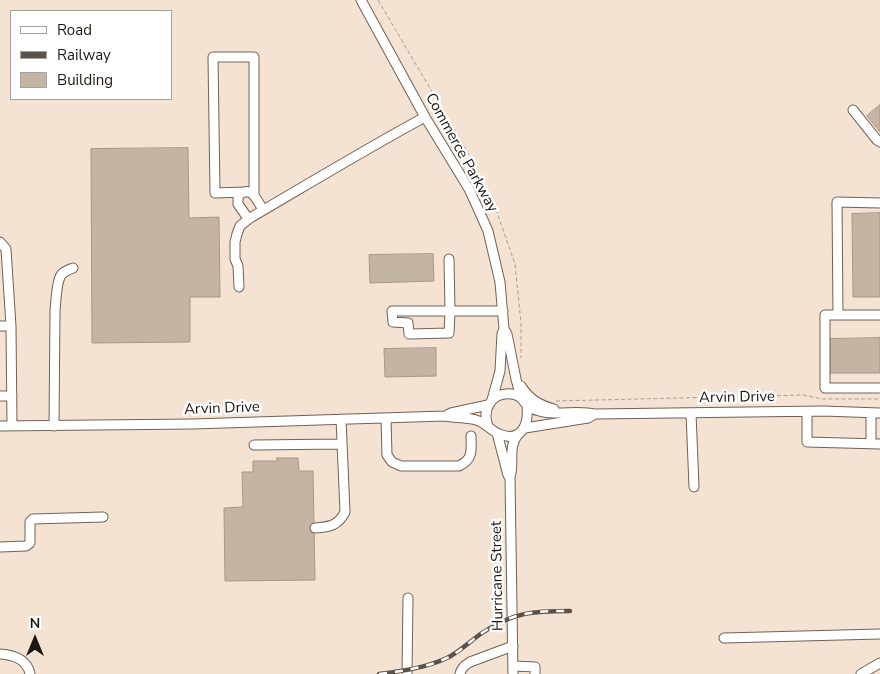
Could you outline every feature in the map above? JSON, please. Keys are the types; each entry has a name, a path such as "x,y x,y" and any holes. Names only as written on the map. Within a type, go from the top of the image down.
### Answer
{"street":[{"name":"Commerce Parkway","path":"361,0 425,117 469,188 488,232 500,282 504,330 502,334 500,371 490,402"},
{"path":"254,195 254,56 213,58 215,192 248,191 254,195 263,210"},
{"path":"852,110 880,142"},
{"path":"239,287 238,266 235,259 236,234 240,226 263,210 425,117"},
{"path":"244,192 238,196 238,204 247,217 250,218"},
{"path":"838,315 837,202 880,203"},
{"path":"0,242 6,249 11,326 12,426"},
{"path":"449,259 450,312 449,333 409,334 408,323 393,322 392,312 450,312 503,311"},
{"path":"54,426 55,311 57,294 60,277 65,272 74,268"},
{"path":"880,315 825,315 825,388 880,388"},
{"path":"0,326 11,326"},
{"name":"Commerce Parkway","path":"504,330 507,334 521,398"},
{"path":"516,379 533,401 568,413"},
{"name":"Arvin Drive","path":"445,416 490,402 500,395 510,394 521,398"},
{"path":"0,396 12,396"},
{"path":"521,398 528,406 528,417 521,431"},
{"path":"488,426 486,415 490,402"},
{"name":"Arvin Drive","path":"528,406 545,412 588,412 595,414 876,413"},
{"path":"807,412 806,442 875,443 876,413"},
{"path":"690,413 694,487"},
{"name":"Arvin Drive","path":"0,426 193,424 445,416 478,420 497,433 507,436 521,431 588,418 595,414"},
{"path":"386,418 387,455 392,462 402,466 460,466 466,463 471,456 471,436"},
{"path":"315,528 334,525 345,512 341,419"},
{"name":"Hurricane Street","path":"514,670 510,477 512,445 521,431"},
{"name":"Hurricane Street","path":"497,433 506,472 510,477"},
{"path":"254,445 342,444"},
{"path":"0,547 26,546 30,543 30,522 33,519 103,517"},
{"path":"407,674 408,598"},
{"path":"724,638 880,634"},
{"path":"460,674 464,666 470,662 513,646"},
{"path":"0,654 17,657 27,664 30,674"},
{"path":"861,674 880,663"},
{"path":"514,670 535,667 535,674"}],"path":[{"path":"378,0 464,146 493,202 515,264 521,322 521,361"},
{"path":"554,401 803,395 823,399 880,399"}],"building":[{"path":"880,105 880,132 867,116"},
{"path":"188,148 189,218 219,217 220,297 190,297 190,342 92,343 91,149"},
{"path":"880,213 880,297 853,297 852,214"},
{"path":"433,254 434,281 370,283 369,255"},
{"path":"880,338 880,373 830,373 830,339"},
{"path":"436,348 436,376 385,377 384,349"},
{"path":"277,458 298,458 299,471 313,471 315,580 225,581 224,508 243,507 242,472 253,472 253,461 277,461"}],"railway":[{"path":"379,674 422,667 447,658 493,626 514,617 535,612 570,611"}]}
